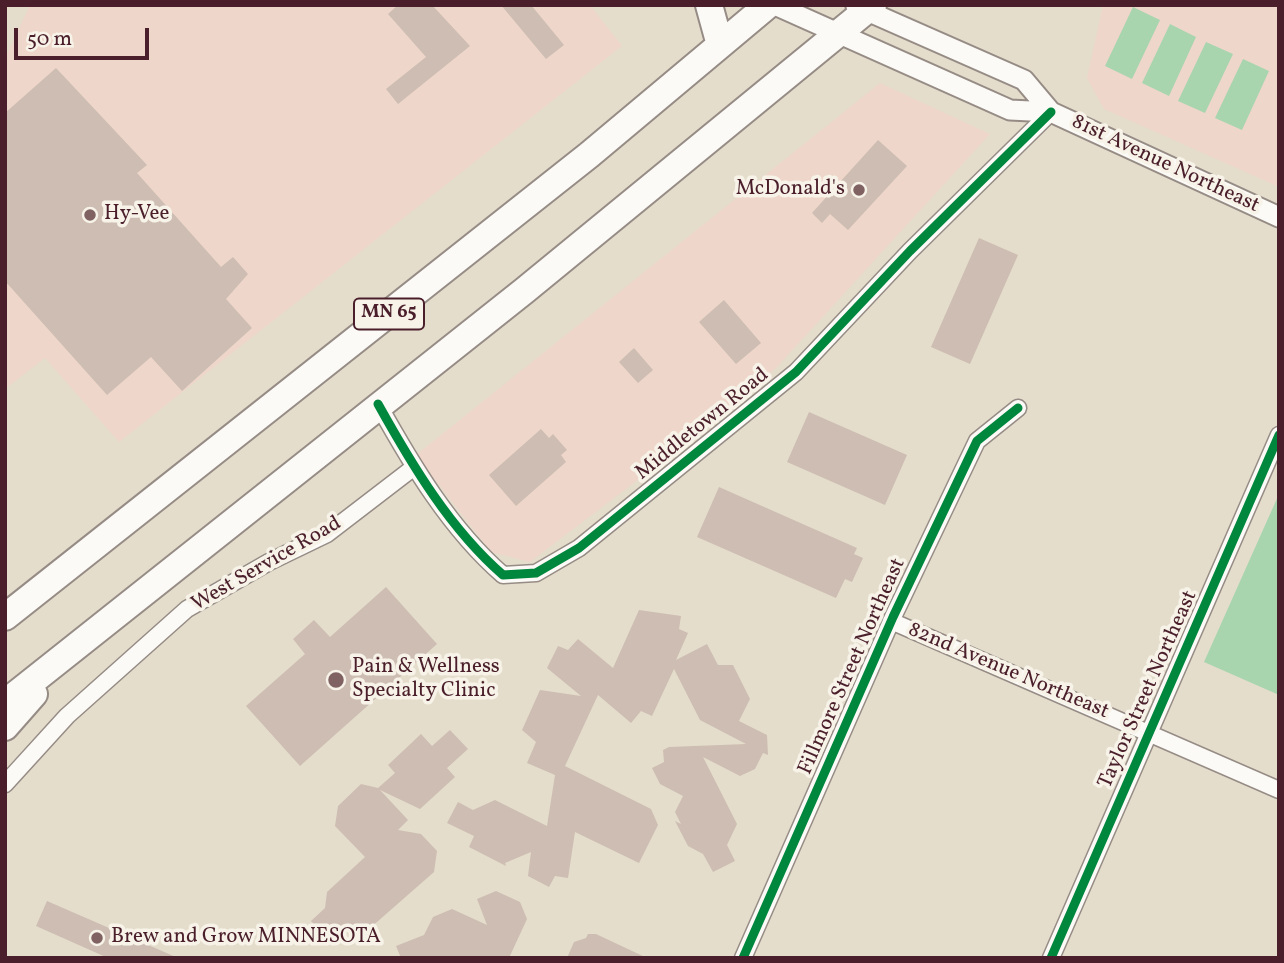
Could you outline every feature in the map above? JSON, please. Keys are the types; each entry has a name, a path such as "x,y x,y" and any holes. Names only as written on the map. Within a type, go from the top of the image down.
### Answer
{"highway":[{"path":"709,5 720,45"},
{"name":"MN 65","path":"5,617 589,155 768,5"},
{"name":"MN 65","path":"5,703 378,404 535,282 836,34 865,7"},
{"path":"5,727 72,650"}],"street":[{"name":"81st Avenue Northeast","path":"775,5 1010,110 1051,113 1279,217"},
{"name":"81st Avenue Northeast","path":"865,7 1024,80 1051,113"},
{"name":"Middletown Road","path":"378,404 413,468 484,559 503,575 536,573 579,548 796,372 910,251 1051,113"},
{"name":"Fillmore Street Northeast","path":"743,958 891,621 977,441 1018,408"},
{"name":"Taylor Street Northeast","path":"1051,958 1279,435"},
{"name":"West Service Road","path":"5,784 67,716 187,610 269,562 327,534 413,468"},
{"name":"82nd Avenue Northeast","path":"891,621 1279,790"}],"shaded area":[{"path":"30,5 590,5 622,46 119,442 45,358 5,389 5,58"},
{"path":"1103,5 1279,5 1279,187 1104,109 1087,78"},
{"path":"880,83 990,134 777,367 719,418 530,562 491,552 416,455"}],"green space":[{"path":"1133,7 1160,20 1132,79 1105,66"},
{"path":"1170,24 1196,37 1169,96 1142,83"},
{"path":"1206,42 1233,54 1205,113 1178,101"},
{"path":"1243,59 1269,71 1242,130 1215,118"},
{"path":"1279,494 1279,695 1204,662"}],"building":[{"path":"398,5 432,5 470,46 398,104 386,89 426,57 388,14"},
{"path":"501,5 531,5 564,45 546,59"},
{"name":"Hy-Vee","path":"56,68 147,165 137,173 221,267 233,257 248,274 226,299 252,328 182,391 151,357 107,395 5,281 5,113"},
{"name":"McDonald's","path":"878,140 907,166 848,230 830,214 822,223 812,213"},
{"path":"979,238 1018,255 970,364 931,347"},
{"path":"724,300 761,343 736,364 699,322"},
{"path":"634,348 653,370 638,383 619,362"},
{"path":"809,412 907,455 885,505 787,462"},
{"path":"541,429 549,438 553,434 567,450 561,455 566,462 516,506 489,475"},
{"path":"719,487 857,548 854,554 863,558 852,582 845,579 836,598 697,537"},
{"name":"Pain & Wellness Specialty Clinic","path":"386,587 437,644 300,766 246,706 305,654 293,639 314,620 330,637"},
{"path":"639,610 681,616 679,629 688,633 676,660 707,644 718,665 733,665 750,699 739,721 767,735 768,755 763,753 755,769 740,776 703,757 737,824 727,845 735,861 713,872 703,854 688,846 675,821 681,824 675,812 683,796 660,784 652,768 664,762 663,750 669,747 746,744 700,720 674,669 652,716 641,711 631,723 598,695 565,766 651,809 658,825 639,863 575,832 568,878 555,876 549,887 528,876 531,852 505,863 506,866 469,847 474,836 447,823 458,802 473,810 495,800 547,826 555,775 527,763 536,742 522,730 540,690 581,696 547,668 558,646 568,650 578,639 613,668"},
{"path":"450,730 468,749 447,768 455,777 420,809 380,790 408,820 398,830 421,834 437,851 434,872 361,936 355,930 344,928 330,941 311,921 325,908 327,892 365,857 335,826 338,806 361,784 378,788 395,773 388,765 421,734 432,746"},
{"path":"496,891 520,902 527,919 509,958 401,958 396,946 424,935 433,917 452,909 487,925 477,899"},
{"name":"Brew and Grow MINNESOTA","path":"47,901 178,958 108,958 36,926"},
{"path":"588,934 596,934 647,958 567,958 574,942 586,938"}],"cycle path":[{"path":"378,404 433,495 484,557 503,575 536,573 579,548 796,372 910,251 1051,112"},
{"path":"743,958 893,617 977,441 1018,408"},
{"path":"1051,958 1279,435"}],"place":[{"name":"McDonald's","path":"859,190"},
{"name":"Hy-Vee","path":"90,215"},
{"name":"Pain & Wellness Specialty Clinic","path":"336,680"},
{"name":"Brew and Grow MINNESOTA","path":"97,938"}]}
